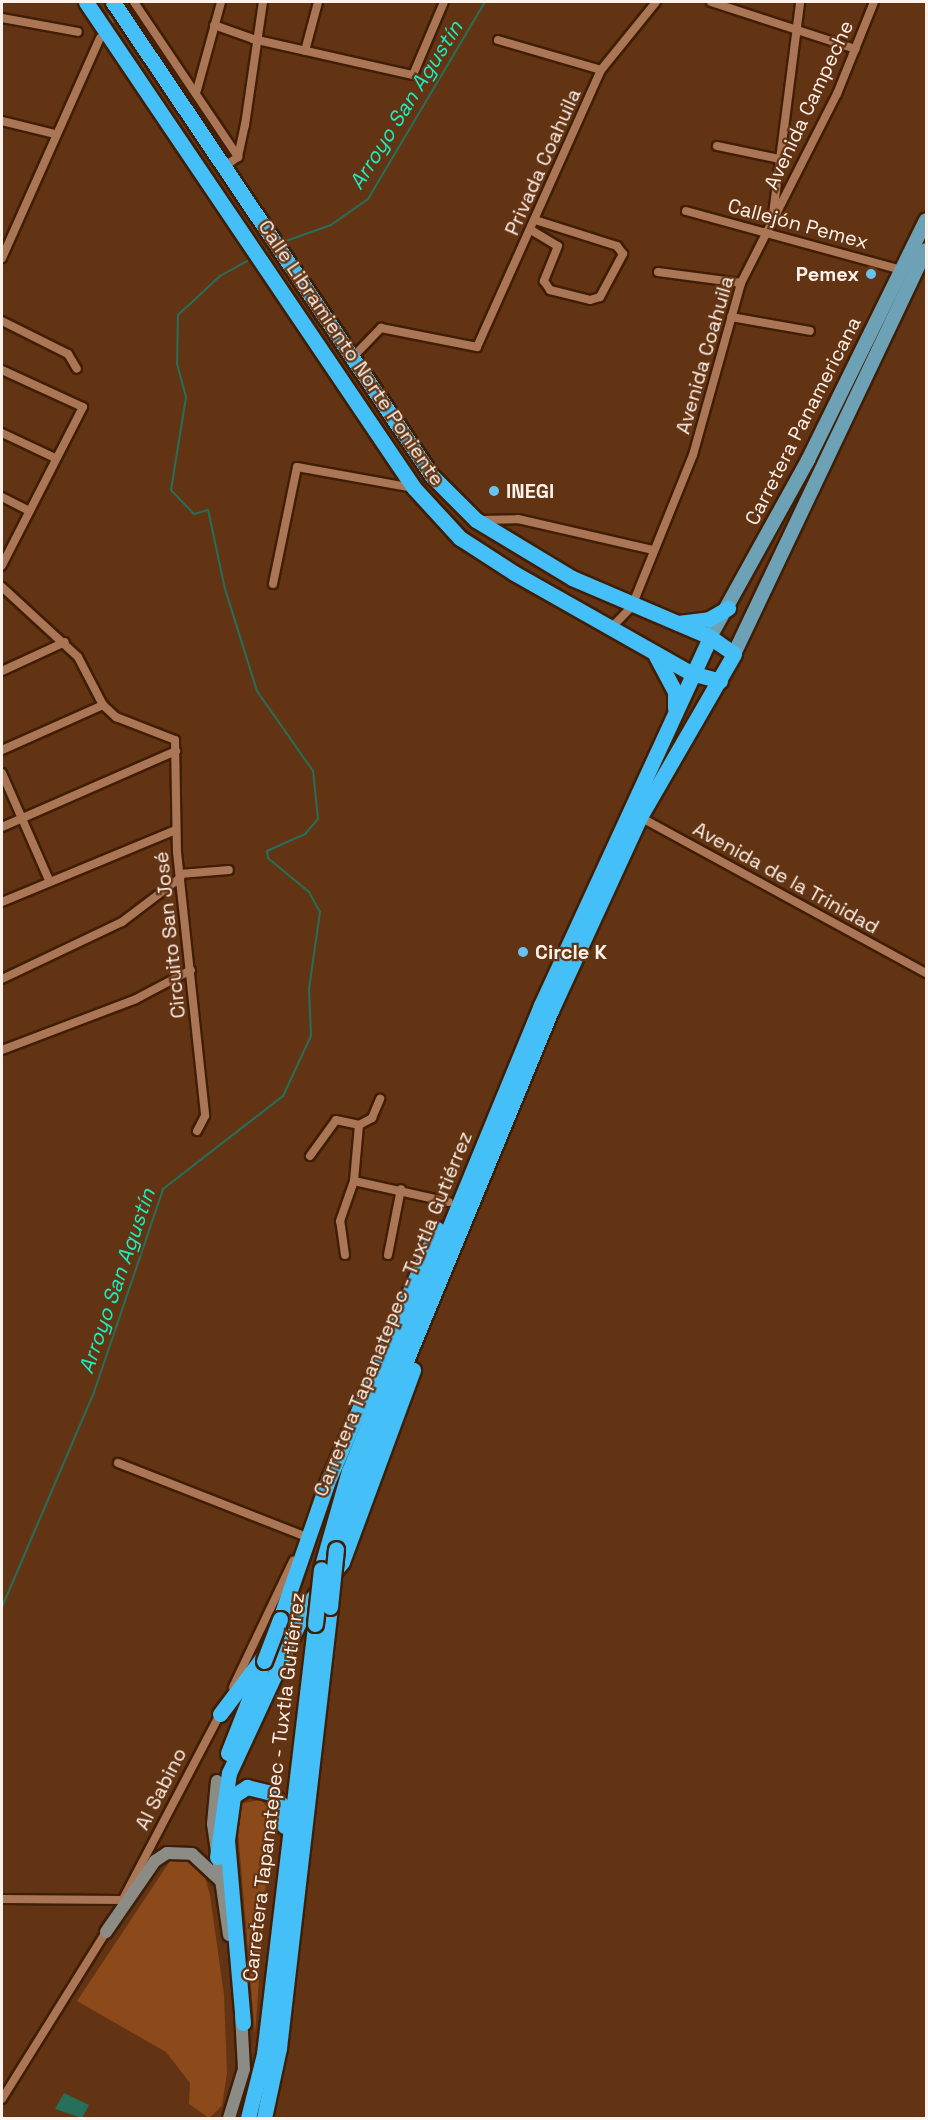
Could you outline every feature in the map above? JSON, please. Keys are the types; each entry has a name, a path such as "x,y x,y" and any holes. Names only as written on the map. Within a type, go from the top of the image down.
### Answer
{"highway":[{"name":"Calle Libramiento Norte Poniente","path":"86,2 270,271 414,488 460,538 610,628 691,673 720,681"},
{"name":"Calle Libramiento Norte Poniente","path":"113,2 432,476 476,520 572,578 667,622 711,637 734,654"},
{"path":"667,622 689,624 728,608"},
{"name":"Carretera Tapanatepec - Tuxtla Gutiérrez","path":"264,2118 279,2048 336,1549 360,1472 435,1289 635,814 691,673 711,637"},
{"path":"653,651 675,691 675,714"},
{"name":"Carretera Tapanatepec - Tuxtla Gutiérrez","path":"248,2118 264,2054 321,1569 349,1471 583,906 635,814 720,681 734,654"},
{"path":"217,1781 280,1619 327,1483 449,1202 466,1184"},
{"path":"220,1714 342,1562 419,1355 435,1289"},
{"path":"217,1857 229,1773 307,1605"},
{"path":"243,2023 227,1840 228,1807 238,1791 264,1789 281,1804 285,1866"}],"main road":[{"name":"Carretera Panamericana","path":"711,637 927,220"},
{"name":"Carretera Panamericana","path":"734,654 927,250"},
{"path":"217,1781 213,1812 217,1857 243,2023 244,2068 229,2118"},
{"path":"106,1932 155,1861 167,1853 192,1854 221,1881"}],"street":[{"path":"134,2 197,90 238,157"},
{"path":"197,90 220,2"},
{"path":"238,157 253,39 263,2"},
{"path":"305,51 318,2"},
{"path":"214,25 253,39 413,75 444,2"},
{"name":"Privada Coahuila","path":"352,358 381,328 477,347 601,70 656,2"},
{"path":"711,2 855,49"},
{"name":"Avenida Coahuila","path":"632,606 693,455 741,283 772,222 800,2"},
{"name":"Avenida Campeche","path":"772,222 855,49 874,2"},
{"path":"2,18 78,32"},
{"path":"2,258 55,134 100,38"},
{"path":"498,40 601,70"},
{"path":"2,121 55,134"},
{"path":"717,146 779,159"},
{"path":"224,166 238,157"},
{"name":"Callejón Pemex","path":"686,211 901,270"},
{"path":"531,230 558,246 544,281 550,290 590,300 600,297 622,254 617,246 535,220"},
{"path":"658,272 741,283"},
{"path":"731,318 810,331"},
{"path":"2,321 68,354 77,369"},
{"path":"2,370 83,407 2,566"},
{"path":"2,433 55,458"},
{"path":"273,584 297,467 414,488"},
{"path":"2,497 30,511"},
{"path":"476,520 518,519 653,550"},
{"path":"2,588 65,642 103,705 2,750"},
{"path":"610,628 632,606"},
{"path":"2,671 65,642"},
{"name":"Circuito San José","path":"103,705 128,725 176,740 176,830 206,1116 197,1131"},
{"path":"2,827 176,751"},
{"path":"2,772 49,880"},
{"name":"Avenida de la Trinidad","path":"635,814 927,974"},
{"path":"2,902 49,880 176,830"},
{"path":"2,980 122,922 180,876 229,870"},
{"path":"2,1050 136,999 191,970"},
{"path":"310,1156 336,1120 358,1125 372,1118 380,1099"},
{"path":"345,1255 340,1221 354,1181 358,1125"},
{"path":"354,1181 401,1189 449,1202"},
{"path":"388,1255 401,1189"},
{"path":"118,1463 304,1536"},
{"name":"Al Sabino","path":"2,2099 106,1932 123,1900 220,1714 327,1483"},
{"path":"2,1899 123,1900"}],"shaded area":[{"path":"261,1800 271,1811 255,2035 237,1819 243,1803"},
{"path":"170,1861 191,1862 204,1874 210,1895 224,1995 227,2073 222,2106 209,2118 189,2104 190,2083 166,2052 77,2001"}],"water":[{"path":"64,2093 89,2105 82,2118 55,2109"}],"waterway":[{"name":"Arroyo San Agustín","path":"283,242 331,225 368,199 485,2"},
{"name":"Arroyo San Agustín","path":"261,253 272,247"},
{"name":"Arroyo San Agustín","path":"2,1607 93,1395 163,1189 283,1096 311,1036 309,989 320,912 309,892 268,858 267,851 305,834 318,819 313,771 257,691 225,589 208,510 194,514 171,490 186,397 177,364 178,315 220,276 251,259"}],"tunnel":[{"path":"103,32 122,2"}],"place":[{"name":"Pemex","path":"871,274"},
{"name":"INEGI","path":"494,491"},
{"name":"Circle K","path":"523,952"}]}
